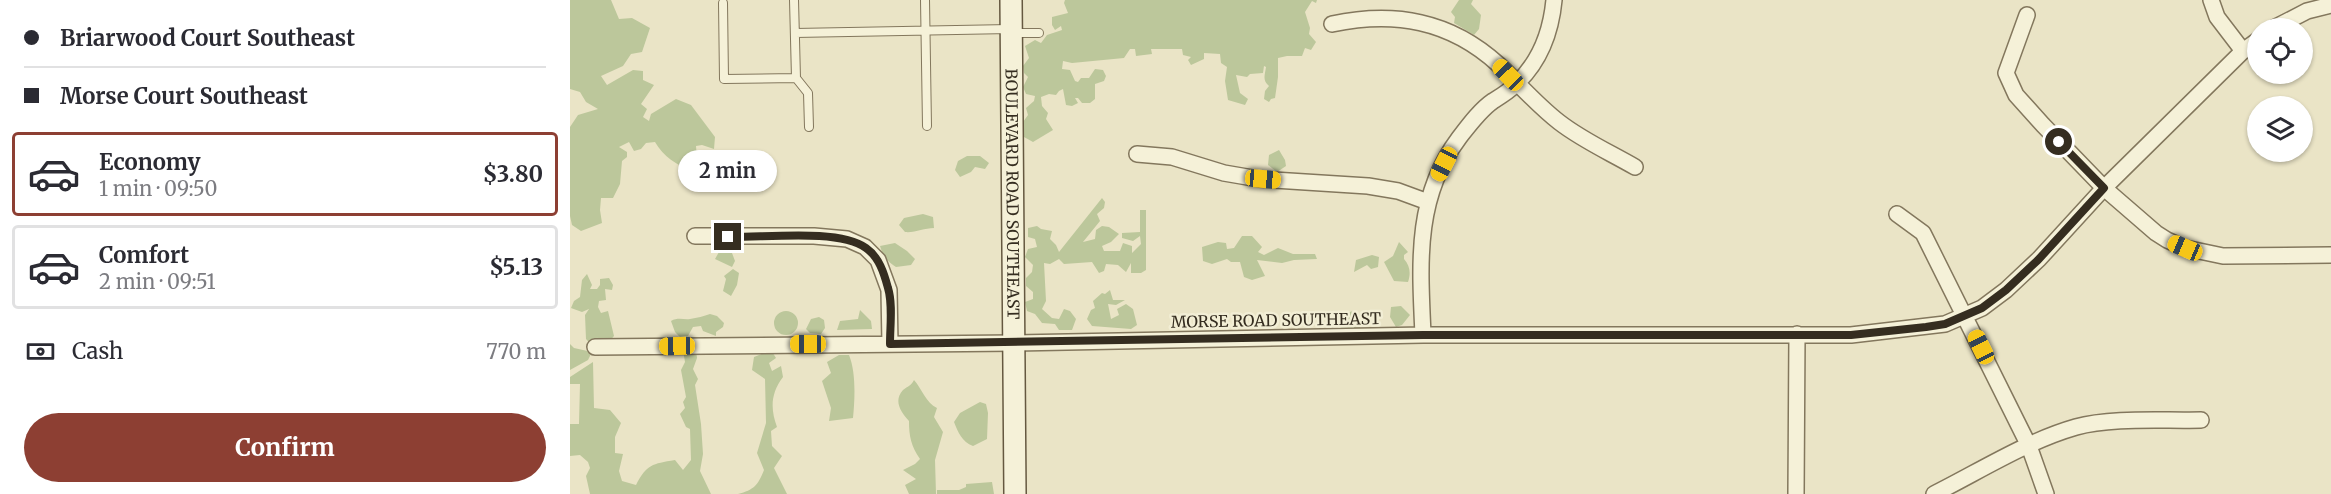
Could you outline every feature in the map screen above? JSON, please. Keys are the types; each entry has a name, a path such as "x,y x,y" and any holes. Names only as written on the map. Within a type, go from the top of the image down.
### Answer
{"street":[{"name":"BOULEVARD ROAD SOUTHEAST","path":"1011,0 1015,343 1014,494"},
{"path":"1423,335 1420,259 1422,230 1428,202 1437,178 1458,140 1492,102 1517,84 1537,58 1551,21 1554,0"},
{"path":"2211,0 2217,17 2243,51"},
{"path":"2293,18 2307,11 2331,5"},
{"path":"2027,15 2006,73 2016,95 2104,188 2156,233 2185,248 2223,256 2331,255"},
{"path":"1332,24 1358,18 1386,17 1413,20 1464,39 1486,54 1559,122 1635,167"},
{"name":"MORSE ROAD SOUTHEAST","path":"595,347 1015,343 1423,335 1851,335 1945,324 1982,308 2006,290 2038,260 2104,188 2247,48"},
{"path":"1137,154 1172,157 1224,173 1259,179 1368,186 1398,191 1428,202"},
{"path":"1897,214 1923,233 2029,446 2046,494"},
{"path":"695,236 814,236 847,239 865,248 878,260 889,290 890,344"},
{"path":"1796,494 1797,334"},
{"path":"1934,494 2029,446 2078,426 2100,423 2201,420"}],"lane":[{"path":"794,0 796,78 808,93 809,127"},
{"path":"925,0 927,126"},
{"path":"723,3 724,79 796,78"},
{"path":"795,33 925,30 1039,33"}],"green space":[{"path":"570,0 611,0 619,19 632,18 650,28 642,52 631,54 623,66 601,76 607,85 633,70 643,71 643,80 654,85 641,104 647,109 643,117 649,121 651,114 676,99 691,105 715,137 714,149 702,145 696,146 697,158 692,170 671,160 655,142 646,143 641,149 634,151 629,142 619,147 627,152 627,157 622,161 620,184 613,198 601,198 602,223 581,231 572,225 570,216 570,127 578,115 598,109 586,102 580,92 570,89"},
{"path":"1065,0 1317,0 1316,3 1312,1 1305,12 1310,28 1309,34 1316,42 1311,50 1305,48 1302,56 1278,58 1275,98 1269,102 1264,99 1265,91 1269,86 1265,79 1266,67 1264,66 1263,73 1250,74 1247,77 1236,75 1240,93 1248,99 1245,105 1228,100 1225,81 1227,67 1221,63 1220,54 1204,53 1204,59 1191,65 1188,60 1191,57 1183,55 1182,49 1151,49 1152,54 1136,56 1135,49 1130,49 1124,58 1072,63 1063,61 1062,69 1070,70 1075,81 1089,78 1095,69 1103,70 1106,76 1104,81 1095,84 1095,99 1090,103 1082,103 1075,98 1078,103 1072,106 1066,105 1063,89 1056,95 1049,94 1041,97 1042,106 1048,113 1046,119 1053,130 1033,142 1024,137 1023,122 1028,115 1026,108 1034,101 1035,96 1026,94 1023,87 1028,77 1024,73 1023,66 1029,58 1025,46 1035,40 1041,43 1047,35 1062,30 1061,26 1055,30 1052,17 1068,13"},
{"path":"1459,0 1473,0 1471,4 1481,15 1479,29 1474,35 1454,23 1455,17 1451,12"},
{"path":"1279,150 1286,166 1277,172 1268,165 1269,155"},
{"path":"967,156 980,156 989,163 985,169 975,167 971,172 960,177 955,170 958,161"},
{"path":"1102,198 1105,202 1104,208 1097,214 1100,221 1083,242 1095,239 1096,230 1102,226 1109,227 1119,234 1111,242 1102,246 1104,251 1120,251 1123,243 1132,246 1132,253 1141,244 1140,236 1133,241 1122,238 1122,233 1140,232 1140,210 1146,210 1146,270 1141,273 1131,273 1131,263 1126,272 1118,265 1106,264 1104,271 1099,273 1092,262 1064,264 1059,259 1050,264 1044,263 1046,301 1042,309 1052,318 1059,319 1064,309 1070,311 1076,319 1072,330 1059,330 1055,324 1042,323 1035,314 1027,311 1025,302 1033,299 1033,292 1026,286 1026,278 1032,272 1033,265 1025,257 1028,249 1037,247 1035,239 1028,237 1028,228 1037,226 1052,231 1050,239 1059,252"},
{"path":"923,214 933,217 934,228 905,232 899,225 904,218"},
{"path":"1242,236 1252,236 1262,247 1258,252 1264,255 1278,248 1293,254 1315,254 1317,259 1282,263 1257,260 1265,276 1252,280 1244,277 1240,262 1231,262 1227,259 1212,264 1203,261 1202,247 1218,242 1226,243 1227,249 1234,248"},
{"path":"1399,242 1408,252 1404,255 1404,259 1408,264 1408,282 1394,281 1384,262 1393,256"},
{"path":"895,243 915,259 911,265 896,267 882,253 880,246"},
{"path":"726,246 735,261 732,267 715,259"},
{"path":"1372,255 1379,257 1378,267 1371,269 1367,265 1354,272 1356,260"},
{"path":"733,269 739,273 737,285 731,296 723,291 726,279 724,276"},
{"path":"587,274 592,285 590,289 597,289 600,279 609,278 613,285 612,290 605,289 606,300 599,301 598,307 601,313 608,311 614,336 606,345 594,348 586,339 585,315 589,309 582,312 571,308 574,301 580,297 582,280"},
{"path":"1110,290 1113,300 1125,300 1116,305 1108,304 1111,319 1119,315 1117,309 1126,304 1133,309 1137,325 1131,329 1092,326 1087,319 1091,310 1095,308 1093,301 1102,293 1105,294"},
{"path":"1401,306 1410,315 1402,325 1396,327 1390,317 1391,307"},
{"path":"860,310 871,321 872,329 837,330 840,321 858,319"},
{"path":"786,311 794,315 798,323 794,331 786,335 778,331 774,323 778,315"},
{"path":"1354,311 1362,316 1360,328 1346,331 1339,326 1345,313"},
{"path":"710,314 717,316 724,323 723,327 716,332 716,336 703,331 701,326 693,327 688,336 680,337 675,332 671,321 693,319"},
{"path":"819,317 824,320 825,328 821,334 810,333 806,329 811,319"},
{"path":"570,344 574,348 592,352 588,360 570,370"},
{"path":"683,350 696,350 697,358 693,369 698,379 695,385 703,454 700,471 711,494 590,494 586,476 590,468 588,462 580,455 570,456 570,424 579,424 580,384 570,384 570,377 593,362 594,408 610,410 621,423 615,437 615,453 623,454 619,471 622,481 636,485 651,466 675,460 683,470 691,460 690,429 686,427 680,414 685,408 683,402 686,397 681,370 685,362"},
{"path":"771,350 776,358 769,363 772,371 781,366 783,377 776,389 773,401 773,413 777,427 771,431 772,446 782,456 774,468 787,494 738,494 755,486 764,470 757,453 766,423 765,379 752,370 754,357"},
{"path":"839,355 849,355 853,369 853,418 829,421 831,408 822,381 831,373 827,362"},
{"path":"914,380 927,399 937,408 934,417 943,432 935,460 936,494 909,494 905,485 916,479 903,470 920,459 910,436 909,421 898,402 900,394"},
{"path":"980,402 986,404 988,413 987,439 973,446 963,439 954,422 960,413"},
{"path":"992,482 994,494 937,494 937,490 959,490 966,487 966,484"}],"route":[{"path":"728,237 814,236 847,239 865,248 878,260 889,290 890,344 1423,335 1851,335 1945,324 1982,308 2006,290 2038,260 2104,188 2059,142"}]}
